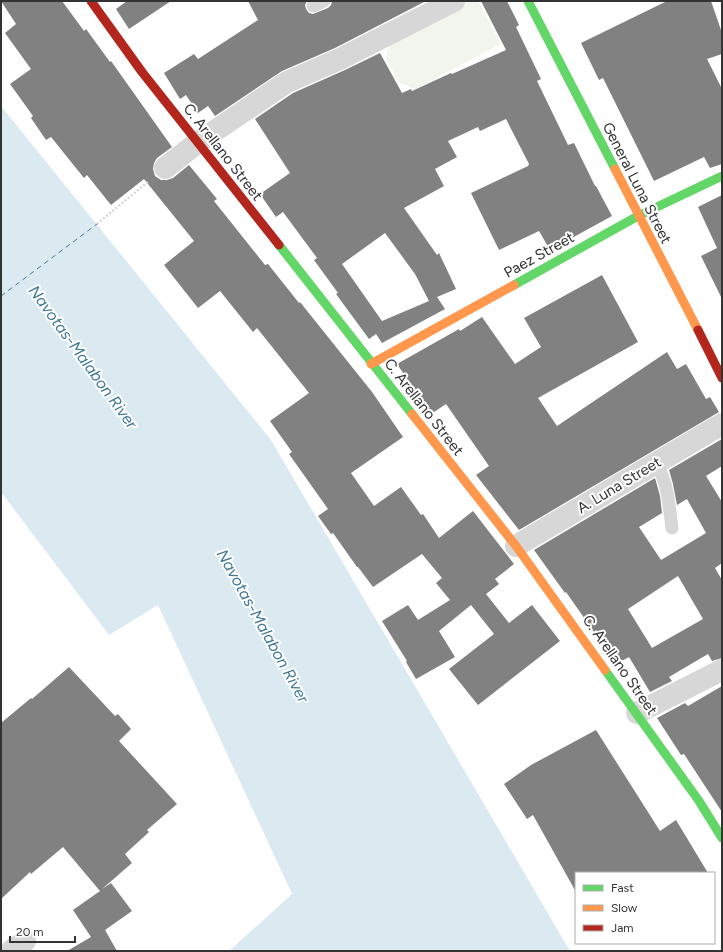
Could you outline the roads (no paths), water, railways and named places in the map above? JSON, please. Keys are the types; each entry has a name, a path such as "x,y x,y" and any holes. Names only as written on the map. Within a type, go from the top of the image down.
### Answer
{"main road":[{"name":"C. Arellano Street","path":"91,1 142,72 197,143 516,546 637,713 699,801 722,838"},
{"name":"General Luna Street","path":"528,1 722,378"},
{"name":"Paez Street","path":"372,364 638,216 722,176"}],"street":[{"path":"165,168 197,143 286,82 340,59 454,1"},
{"name":"A. Luna Street","path":"516,546 722,424"},
{"path":"637,713 722,670"}],"lane":[{"path":"656,463 661,471 667,491 672,528"}],"water":[{"name":"Navotas-Malabon River","path":"1,106 271,440 570,951 229,951 292,894 158,605 109,635 1,492"}]}
